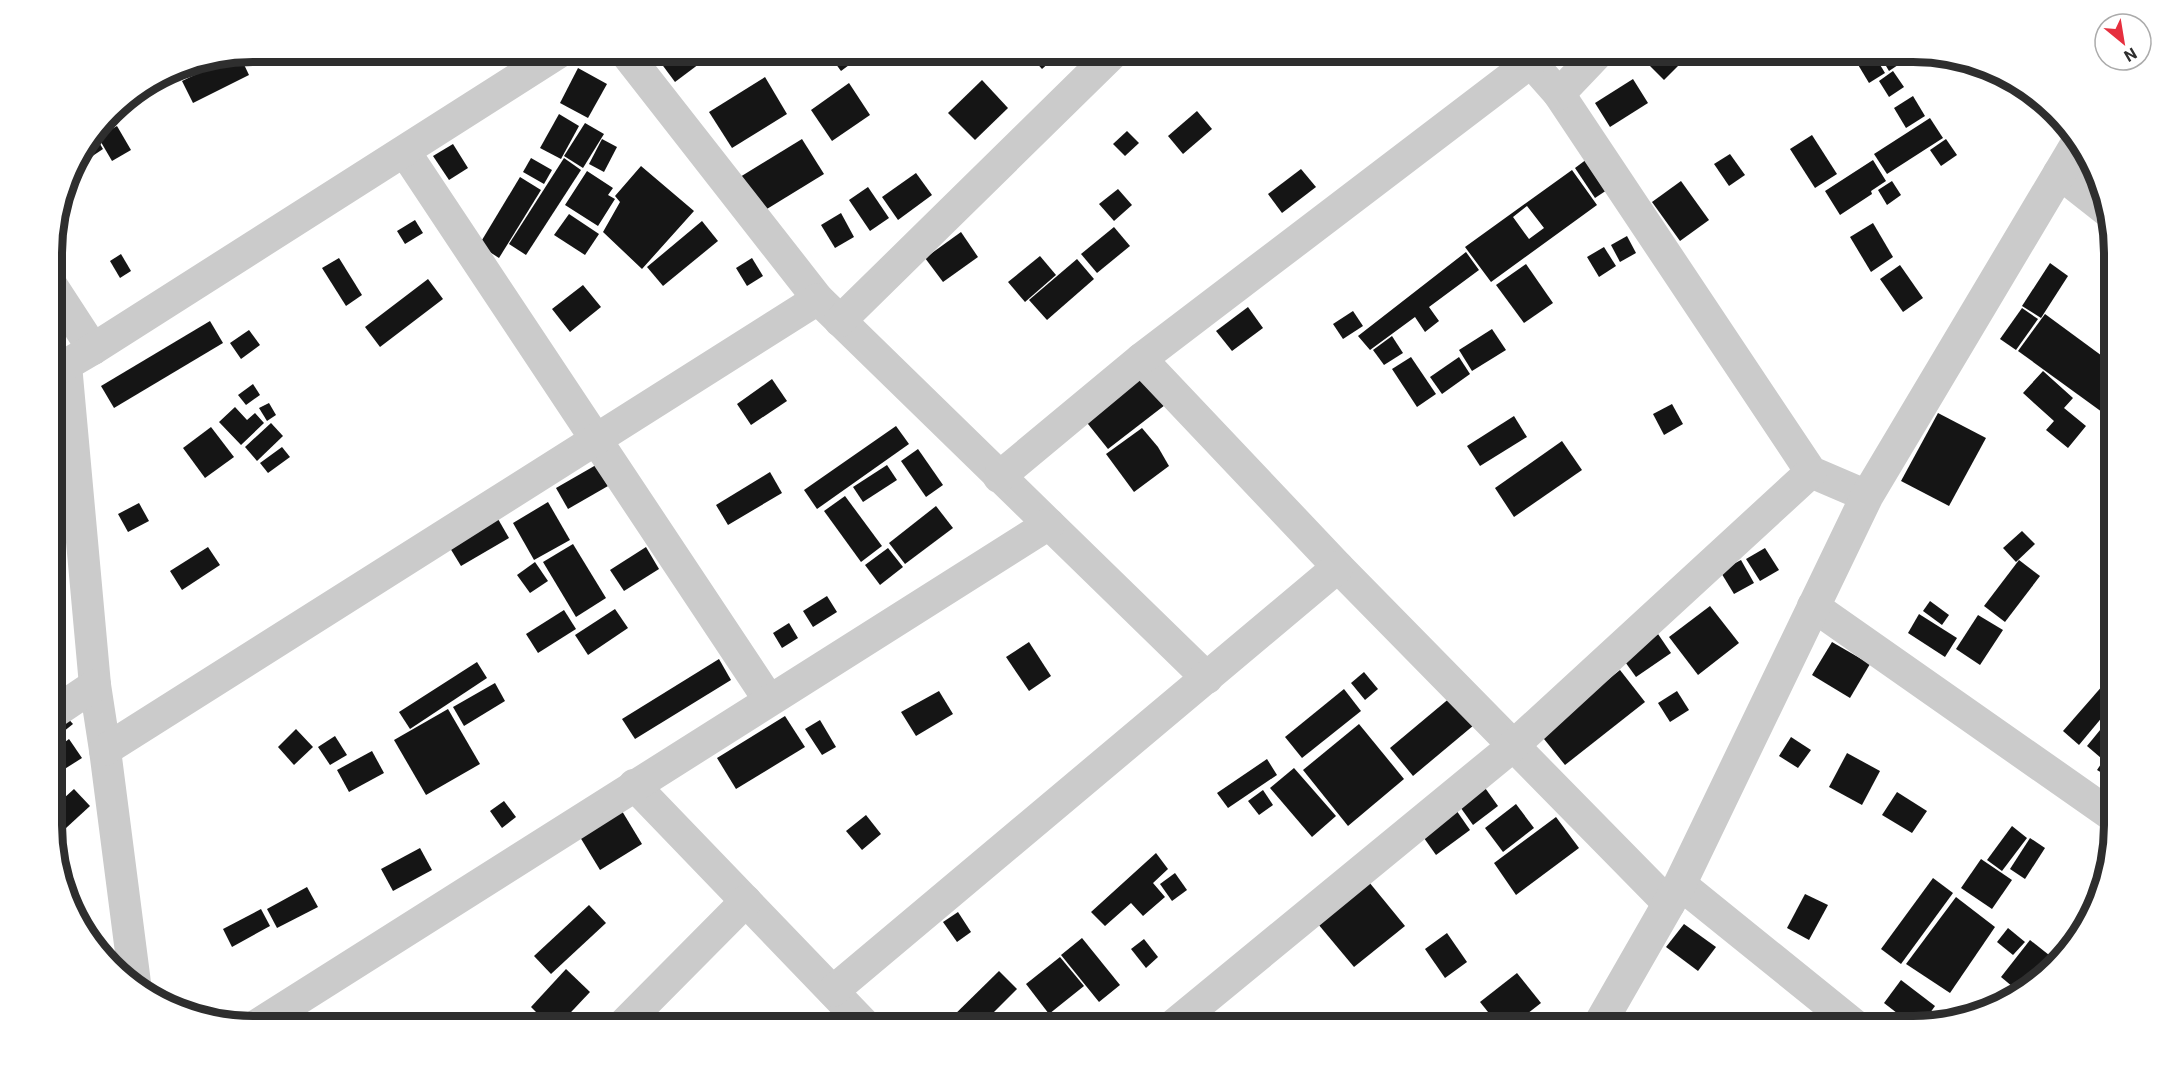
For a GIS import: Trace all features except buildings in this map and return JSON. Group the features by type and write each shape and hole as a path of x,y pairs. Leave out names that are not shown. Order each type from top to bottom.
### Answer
{"street":[{"path":"62,367 93,350 405,152 535,61"},
{"path":"632,61 818,299 1207,678"},
{"path":"840,321 1105,61"},
{"path":"999,477 1141,359 1520,61"},
{"path":"1530,61 1559,94 1811,472 1867,496"},
{"path":"1559,94 1590,61"},
{"path":"1604,1016 1675,894 1867,496 2073,150"},
{"path":"405,152 769,700"},
{"path":"2060,173 2097,203"},
{"path":"105,750 818,299"},
{"path":"62,302 93,350"},
{"path":"1141,359 1338,567 1513,746 1675,894 1842,1016"},
{"path":"62,395 95,685 134,975"},
{"path":"1185,1016 1513,746 1811,472"},
{"path":"271,1016 1049,524"},
{"path":"833,992 1338,567"},
{"path":"1814,606 2104,810"},
{"path":"62,707 95,685"},
{"path":"634,785 856,1016"},
{"path":"632,1016 746,902"}]}
